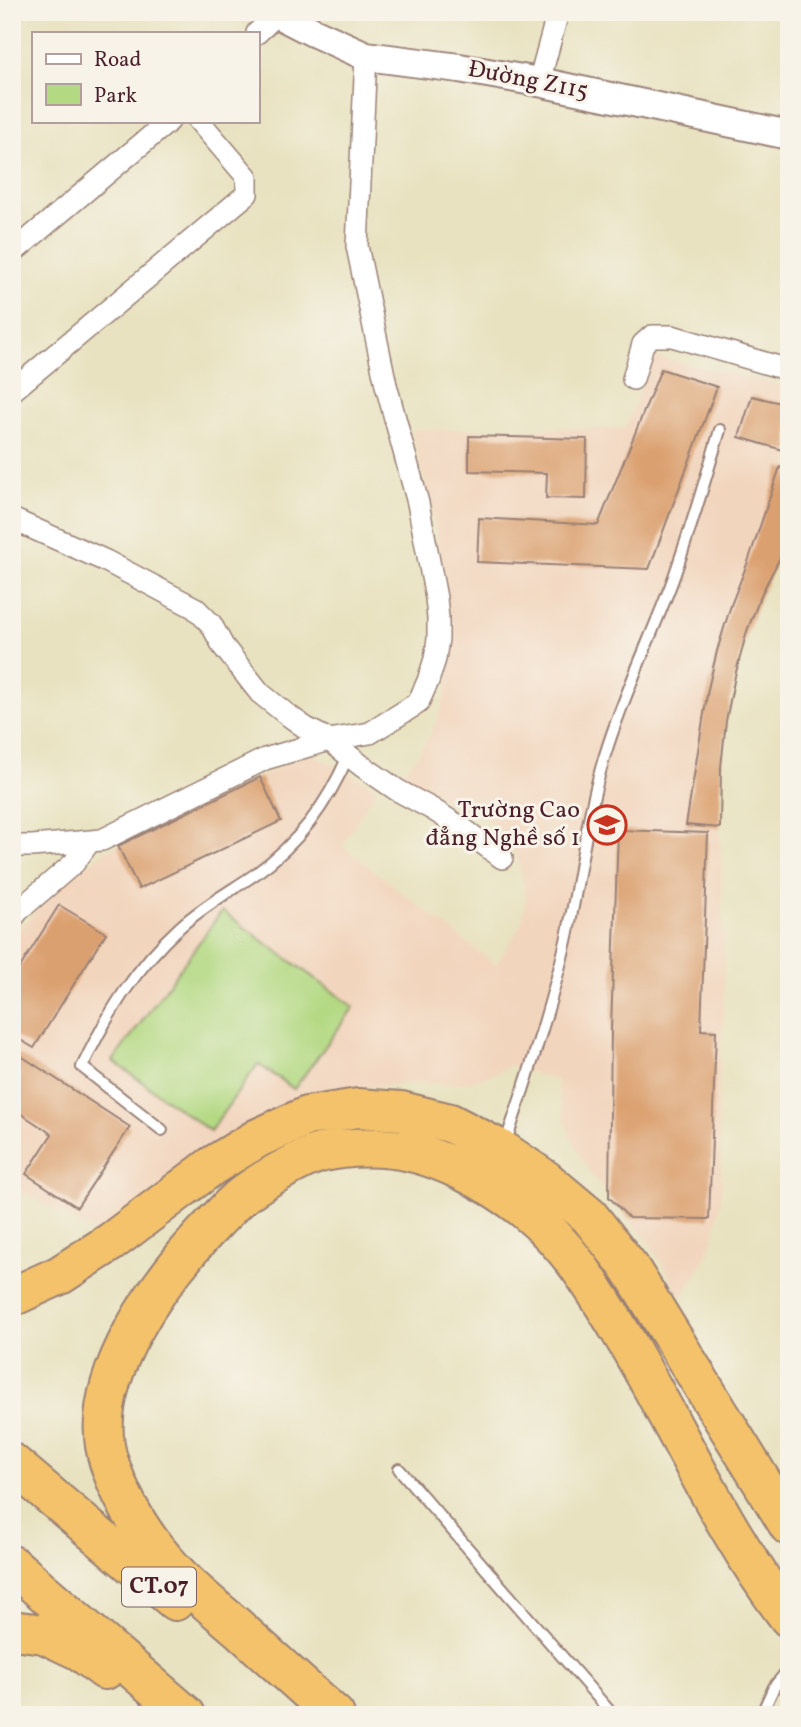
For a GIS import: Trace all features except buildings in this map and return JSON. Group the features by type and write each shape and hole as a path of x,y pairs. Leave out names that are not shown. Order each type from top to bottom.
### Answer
{"highway":[{"path":"12,1297 60,1275 111,1242 212,1166 258,1139 307,1116 358,1108 401,1111 450,1123 502,1150 546,1180 589,1216 630,1268 789,1526"},
{"path":"335,1715 172,1569 143,1532 123,1497 107,1458 103,1425 109,1386 123,1350 152,1299 193,1245 239,1198 275,1173 316,1154 358,1147 384,1148 438,1160 479,1179 523,1208 558,1239 593,1285 646,1376 708,1492 764,1586 789,1618"},
{"name":"CT.07","path":"12,1462 141,1571 302,1715"},
{"path":"12,1565 186,1715"},
{"path":"12,1630 44,1634 80,1651 159,1715"}],"street":[{"path":"540,82 558,12"},
{"path":"258,32 275,13"},
{"name":"Đường Z115","path":"275,13 366,56 540,82 789,135"},
{"path":"12,846 102,840 265,760 329,740 370,733 418,703 428,681 438,639 436,598 418,503 386,385 357,246 366,56"},
{"path":"12,253 168,122"},
{"path":"12,391 247,194 247,177 200,122"},
{"path":"633,379 643,344 652,336 672,336 789,370"},
{"path":"12,519 106,561 195,608 211,624 223,646 260,693 306,728 329,740 397,790 465,831 502,858"},
{"path":"12,919 74,863 90,841"}],"lane":[{"path":"502,1150 548,1013 580,875 591,807 605,755 622,704 672,581 720,430"},
{"path":"162,1130 82,1067 96,1037 133,978 156,950 210,903 274,860 309,825 325,803 349,754"},
{"path":"399,1469 613,1715"},
{"path":"761,1715 774,1686 789,1669"}],"shaded area":[{"name":"Trường Cao đẳng Nghề số 1","path":"653,357 789,387 789,540 762,593 741,653 726,721 721,767 724,1009 718,1119 721,1201 709,1250 681,1298 649,1243 609,1197 579,1154 562,1109 557,1081 511,1065 493,1074 454,1084 391,1085 330,1094 97,1234 12,1185 12,1152 19,1144 12,1139 12,938 63,883 104,852 310,753 377,788 342,846 496,965 522,923 525,903 524,883 512,849 492,823 401,775 417,756 440,713 447,689 451,630 445,577 432,510 412,430 625,428"}],"green space":[{"path":"222,911 354,1007 294,1089 258,1064 210,1131 113,1061"}],"place":[{"name":"Trường Cao đẳng Nghề số 1","path":"607,825"}]}
